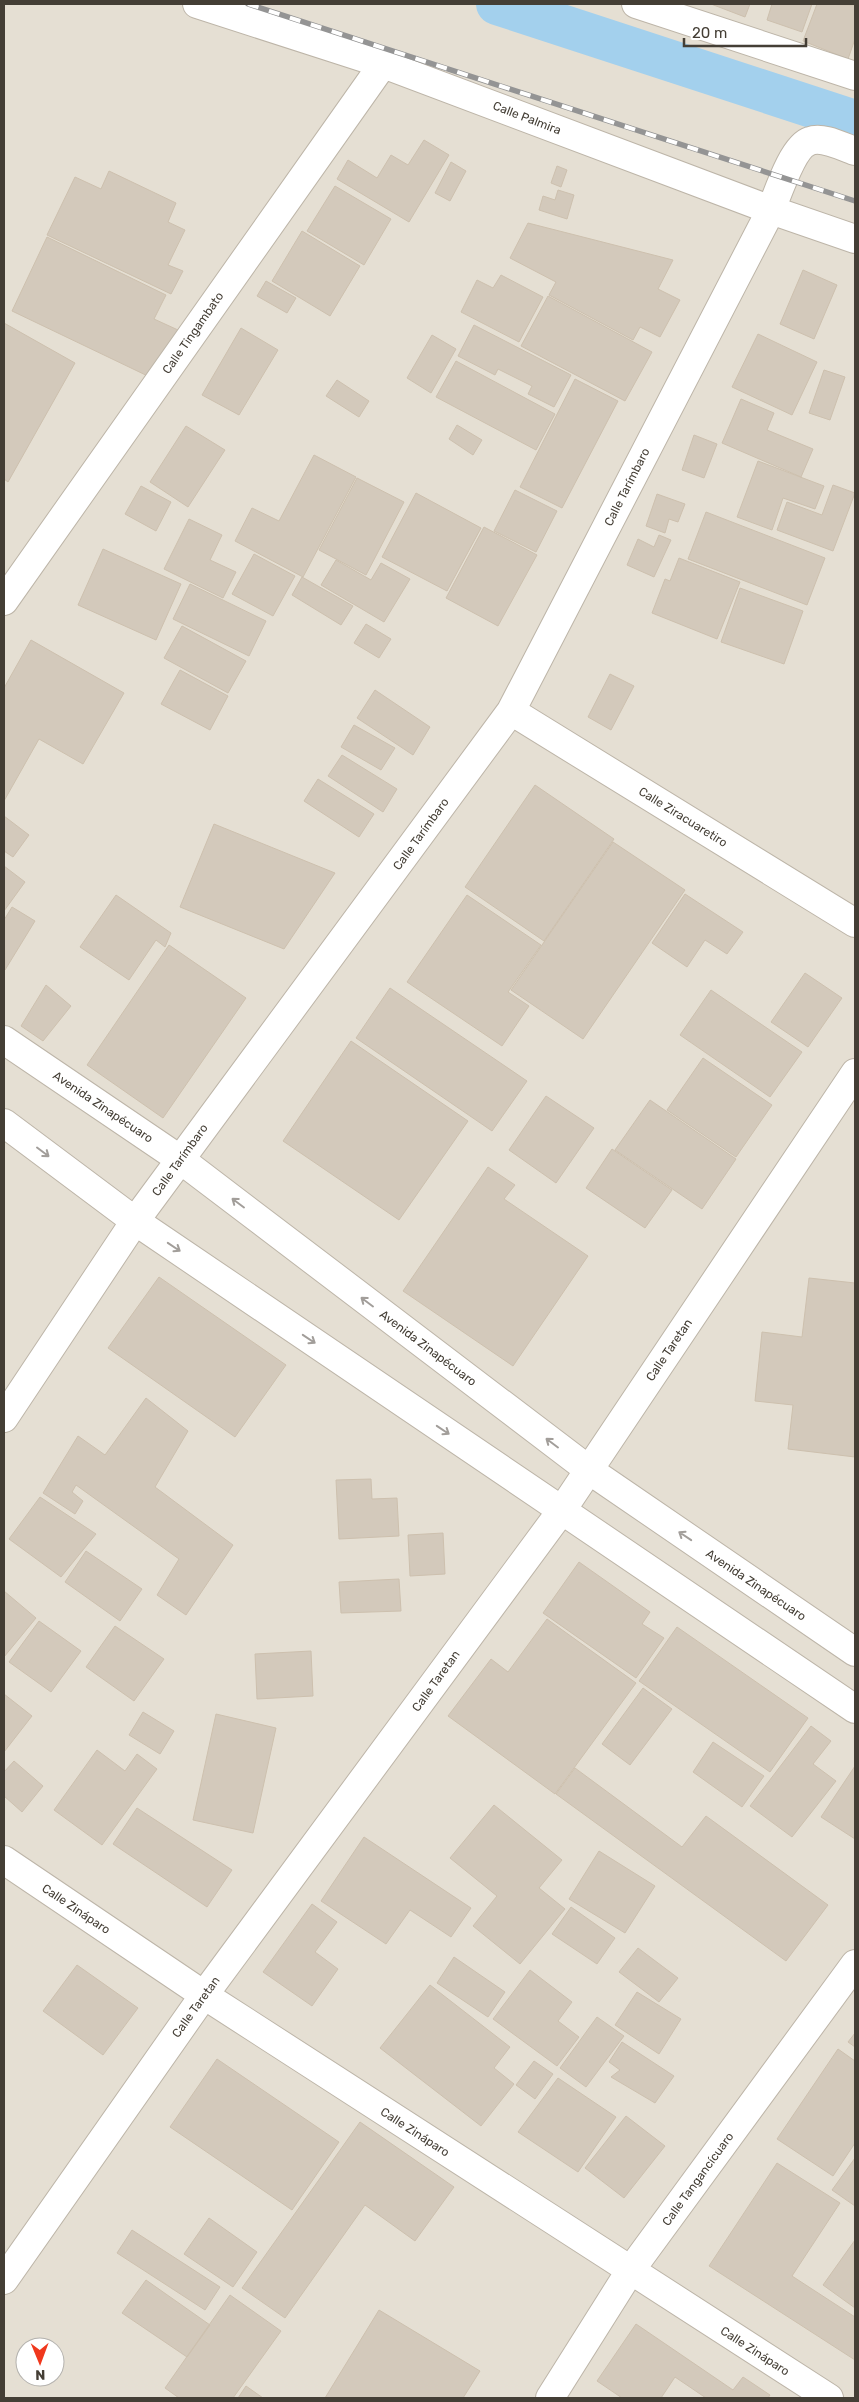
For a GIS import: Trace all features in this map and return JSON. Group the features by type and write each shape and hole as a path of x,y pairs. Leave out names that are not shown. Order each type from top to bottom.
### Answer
{"street":[{"name":"Calle Palmira","path":"197,4 383,64 771,210 855,239"},
{"path":"636,4 855,76"},
{"name":"Calle Tingambato","path":"4,601 383,64"},
{"name":"Calle Tarímbaro","path":"4,1418 135,1221 511,711 771,210 797,150 811,140 828,141 855,151"},
{"name":"Calle Ziracuaretiro","path":"511,711 855,922"},
{"name":"Avenida Zinapécuaro","path":"4,1040 181,1160 589,1470 855,1652"},
{"name":"Calle Taretan","path":"4,2280 204,1995 562,1510 855,1073"},
{"path":"4,1123 135,1221 855,1709"},
{"name":"Calle Zináparo","path":"4,1860 204,1995 630,2272 829,2398"},
{"name":"Calle Tangancícuaro","path":"550,2398 630,2272 855,1964"}],"shaded area":[{"path":"4,4 855,4 855,2398 4,2398"}],"building":[{"path":"711,4 750,4 745,17"},
{"path":"772,4 812,4 802,32 767,20"},
{"path":"817,4 855,5 855,39 848,59 803,41"},
{"path":"424,140 449,155 409,222 337,179 348,160 377,178 391,155 408,165"},
{"path":"451,162 466,171 450,201 435,193"},
{"path":"557,166 567,170 561,187 551,183"},
{"path":"109,171 176,203 168,222 185,230 168,265 183,271 171,294 47,235 75,177 101,189"},
{"path":"335,186 391,219 364,265 307,231"},
{"path":"558,190 574,195 567,219 539,210 543,196 555,200"},
{"path":"528,223 673,260 658,289 680,300 660,337 640,327 633,340 549,295 556,282 510,258"},
{"path":"302,231 360,266 330,316 272,281"},
{"path":"47,237 166,295 154,319 178,330 154,379 12,311"},
{"path":"803,270 837,285 814,339 780,324"},
{"path":"501,275 543,297 519,342 461,312 477,280 493,288"},
{"path":"266,281 296,298 287,313 257,296"},
{"path":"548,296 652,352 625,401 521,346"},
{"path":"4,323 75,363 8,482 4,479"},
{"path":"474,325 571,375 554,407 528,394 532,386 498,369 495,375 458,356"},
{"path":"241,328 278,350 239,415 202,395"},
{"path":"758,334 817,362 792,415 732,387"},
{"path":"432,335 456,349 431,393 407,378"},
{"path":"456,361 555,414 536,450 436,397"},
{"path":"824,370 845,377 830,420 809,413"},
{"path":"575,379 618,401 562,508 520,487"},
{"path":"337,380 369,401 359,417 326,396"},
{"path":"741,399 774,413 767,430 813,449 801,477 722,443"},
{"path":"457,425 482,440 473,455 449,439"},
{"path":"186,426 225,450 188,507 150,482"},
{"path":"694,435 717,444 704,478 682,470"},
{"path":"314,455 356,477 303,577 235,541 252,508 279,521"},
{"path":"758,461 824,486 815,509 783,498 772,530 737,517"},
{"path":"357,478 404,502 366,575 319,550"},
{"path":"833,485 855,493 833,551 777,530 787,502 822,515"},
{"path":"141,486 171,502 156,531 125,514"},
{"path":"515,490 557,511 536,552 494,531"},
{"path":"416,493 481,528 447,591 382,557"},
{"path":"657,494 685,504 678,522 669,519 665,533 646,526"},
{"path":"706,512 825,558 807,605 688,559"},
{"path":"189,519 222,535 210,560 236,572 223,598 164,569"},
{"path":"484,527 537,555 498,626 446,598"},
{"path":"659,535 671,540 654,577 627,565 638,539 654,547"},
{"path":"103,549 181,584 156,640 78,605"},
{"path":"254,554 295,576 273,616 232,594"},
{"path":"679,558 740,582 717,639 652,613 665,579 670,581"},
{"path":"336,560 371,580 381,563 410,579 384,622 321,585"},
{"path":"302,577 353,606 341,625 292,595"},
{"path":"190,584 266,621 249,656 173,619"},
{"path":"740,588 803,611 784,664 721,642"},
{"path":"366,624 391,639 379,658 354,643"},
{"path":"182,626 246,661 228,693 164,658"},
{"path":"31,640 124,693 83,764 39,739 4,801 4,688"},
{"path":"180,670 228,696 210,730 161,704"},
{"path":"610,674 634,686 611,730 588,717"},
{"path":"375,690 430,727 413,755 357,718"},
{"path":"354,725 395,748 381,770 341,747"},
{"path":"342,755 397,789 383,812 328,776"},
{"path":"318,779 374,814 359,837 304,801"},
{"path":"535,785 614,839 544,941 465,887"},
{"path":"4,816 29,835 13,857 4,851"},
{"path":"214,824 335,873 284,949 180,907"},
{"path":"613,842 685,890 583,1039 511,990"},
{"path":"4,866 25,882 4,911"},
{"path":"685,894 743,932 727,954 705,940 687,967 652,943"},
{"path":"116,895 171,933 165,947 156,940 129,980 80,947"},
{"path":"467,895 541,945 508,992 529,1006 502,1046 407,982"},
{"path":"12,907 35,921 5,970 4,920"},
{"path":"169,945 246,998 163,1118 87,1065"},
{"path":"805,973 842,998 808,1047 771,1022"},
{"path":"46,985 71,1006 43,1041 21,1026"},
{"path":"390,988 527,1081 492,1131 356,1038"},
{"path":"711,990 802,1052 770,1097 680,1035"},
{"path":"351,1041 468,1121 399,1220 283,1141"},
{"path":"703,1058 772,1105 736,1157 667,1110"},
{"path":"546,1096 594,1128 556,1183 509,1150"},
{"path":"650,1100 736,1159 702,1209 615,1150"},
{"path":"612,1149 672,1190 645,1228 586,1188"},
{"path":"488,1167 515,1185 504,1199 588,1256 513,1366 403,1291"},
{"path":"159,1277 286,1365 235,1437 108,1348"},
{"path":"809,1278 855,1283 855,1457 788,1449 793,1405 755,1401 762,1332 802,1337"},
{"path":"146,1398 188,1431 155,1487 233,1545 186,1615 157,1595 179,1559 76,1485 72,1492 83,1501 75,1514 43,1493 78,1436 105,1455"},
{"path":"371,1479 372,1499 397,1498 399,1536 339,1539 336,1480"},
{"path":"40,1497 96,1534 61,1577 9,1539"},
{"path":"443,1533 445,1574 410,1576 408,1535"},
{"path":"86,1551 142,1589 120,1621 65,1582"},
{"path":"579,1562 650,1612 642,1624 664,1638 636,1678 543,1613"},
{"path":"399,1579 401,1611 341,1613 339,1582"},
{"path":"4,1591 36,1618 4,1657"},
{"path":"547,1619 636,1683 555,1794 448,1716 491,1659 508,1672"},
{"path":"39,1621 81,1651 51,1692 9,1662"},
{"path":"115,1626 164,1659 134,1701 86,1667"},
{"path":"677,1627 808,1718 770,1772 639,1681"},
{"path":"311,1651 313,1696 257,1699 255,1654"},
{"path":"643,1688 672,1709 630,1765 602,1744"},
{"path":"4,1694 32,1716 4,1752"},
{"path":"143,1712 174,1731 160,1754 129,1735"},
{"path":"216,1714 276,1728 253,1833 193,1820"},
{"path":"811,1726 831,1741 813,1764 836,1781 792,1837 750,1806"},
{"path":"713,1742 764,1776 742,1807 693,1772"},
{"path":"97,1750 125,1771 137,1754 157,1769 102,1845 54,1810"},
{"path":"14,1761 43,1786 22,1812 4,1796 4,1772"},
{"path":"855,1766 855,1839 821,1817"},
{"path":"575,1768 682,1847 706,1816 828,1905 786,1961 556,1794"},
{"path":"494,1805 562,1860 539,1888 565,1909 520,1964 473,1926 497,1896 450,1858"},
{"path":"137,1808 232,1870 207,1907 113,1844"},
{"path":"364,1837 471,1908 451,1937 410,1910 386,1944 321,1901"},
{"path":"599,1851 655,1886 625,1933 569,1899"},
{"path":"312,1904 337,1922 315,1952 338,1969 312,2006 263,1972"},
{"path":"571,1907 615,1938 597,1964 552,1934"},
{"path":"638,1948 678,1978 659,2002 619,1972"},
{"path":"454,1957 505,1992 488,2017 437,1983"},
{"path":"77,1965 138,2008 103,2055 43,2011"},
{"path":"530,1970 572,2002 558,2021 579,2037 557,2066 493,2019"},
{"path":"430,1985 510,2047 494,2068 514,2084 481,2126 380,2048"},
{"path":"637,1992 681,2019 659,2054 615,2025"},
{"path":"597,2017 624,2036 586,2087 560,2068"},
{"path":"855,2033 855,2047 848,2042"},
{"path":"622,2042 674,2076 655,2103 611,2077 620,2070 609,2062"},
{"path":"838,2049 855,2061 855,2143 833,2176 777,2139"},
{"path":"217,2059 339,2142 292,2210 170,2127"},
{"path":"534,2061 553,2074 535,2099 516,2085"},
{"path":"558,2078 616,2117 578,2172 518,2132"},
{"path":"626,2116 665,2146 624,2198 585,2168"},
{"path":"360,2122 454,2187 415,2241 365,2205 285,2318 242,2288"},
{"path":"855,2158 855,2206 832,2190"},
{"path":"777,2163 840,2203 792,2276 855,2317 855,2360 709,2266"},
{"path":"209,2218 257,2252 233,2287 184,2254"},
{"path":"132,2230 220,2287 205,2310 117,2253"},
{"path":"855,2240 855,2308 823,2285"},
{"path":"146,2280 210,2325 187,2357 122,2313"},
{"path":"230,2295 281,2331 233,2398 179,2398 165,2388"},
{"path":"379,2310 480,2371 463,2398 325,2398"},
{"path":"636,2324 733,2390 743,2377 770,2395 768,2398 706,2398 675,2377 661,2398 622,2398 597,2381"},
{"path":"246,2386 263,2398 238,2398"}],"waterway":[{"path":"497,4 855,121"}],"railway":[{"path":"248,4 855,201"}]}
